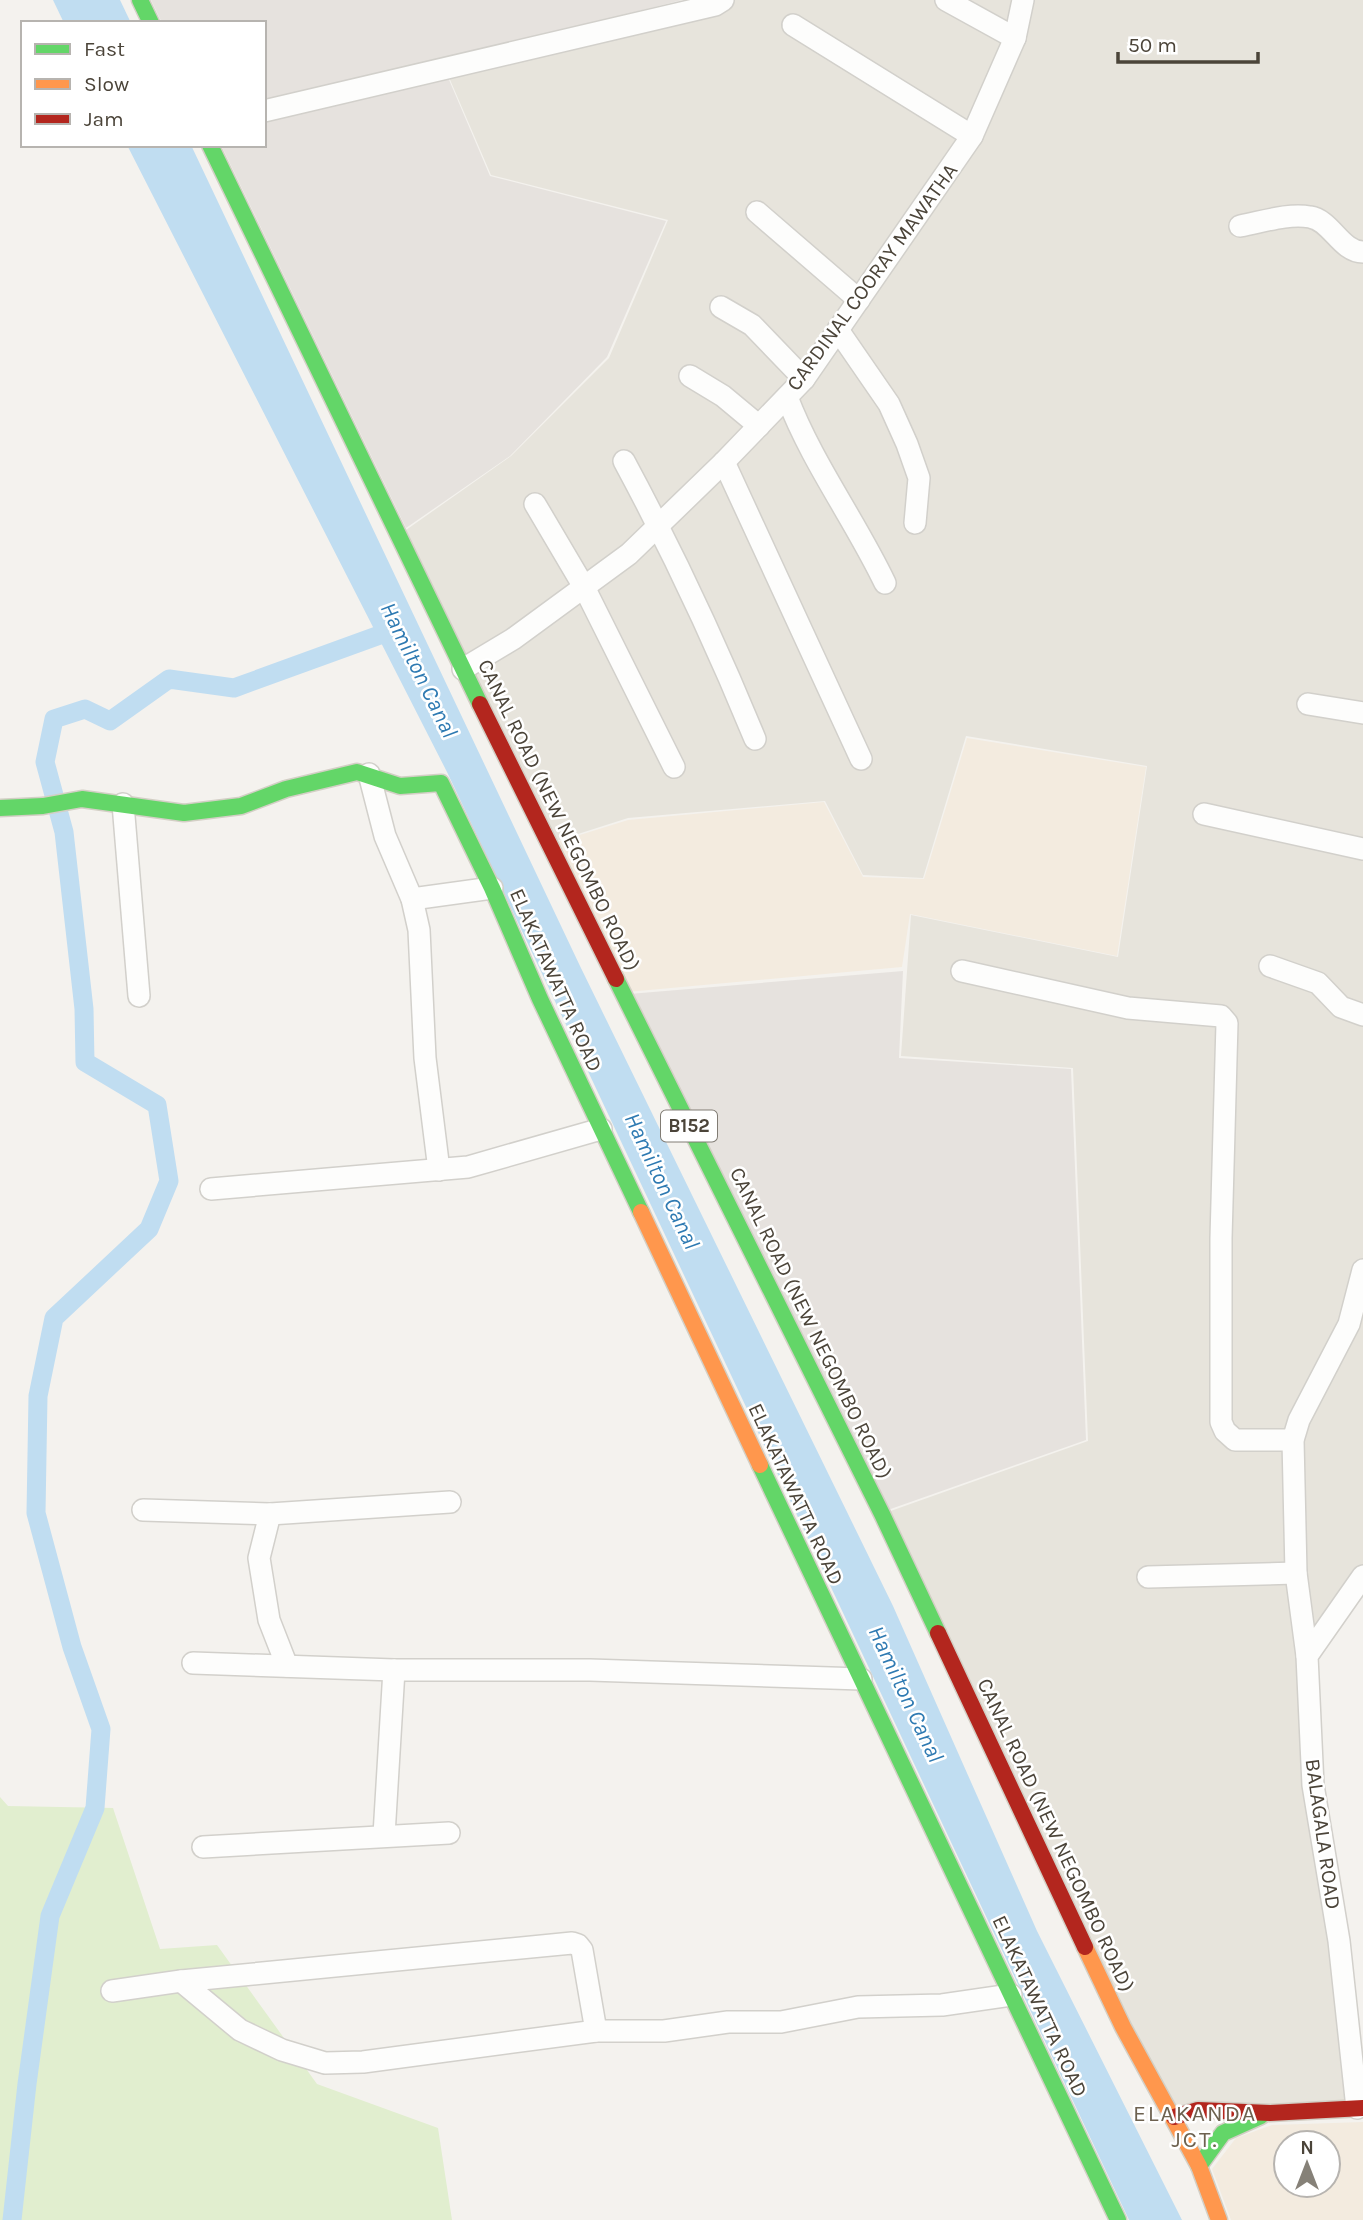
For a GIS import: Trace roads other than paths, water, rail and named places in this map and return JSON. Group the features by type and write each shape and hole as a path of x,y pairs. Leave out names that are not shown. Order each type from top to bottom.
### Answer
{"main road":[{"path":"140,0 150,21"},
{"name":"CANAL ROAD (NEW NEGOMBO ROAD)","path":"211,147 463,669 882,1514 1122,2027 1199,2166 1219,2220"},
{"path":"0,808 43,806 82,799 184,813 241,806 286,789 342,774 369,774"},
{"name":"ELAKATAWATTA ROAD","path":"369,774 397,786 416,787 441,783 492,888 601,1129 1118,2220"},
{"path":"1174,2117 1198,2110 1270,2113 1360,2108"},
{"path":"1199,2166 1223,2133 1248,2120 1270,2113"}],"street":[{"path":"266,111 715,5 723,0"},
{"path":"946,0 1015,38"},
{"name":"CARDINAL COORAY MAWATHA","path":"463,669 513,639 629,554 724,462 804,379 972,136 1015,38 1023,0"},
{"path":"793,25 972,136"},
{"path":"757,212 859,300"},
{"path":"1240,226 1288,217 1312,217 1334,232 1343,242 1358,252 1363,252"},
{"path":"721,307 752,325 804,379"},
{"path":"838,330 889,404 907,444 919,478 915,523"},
{"path":"690,376 723,396 759,426"},
{"path":"787,397 797,424 833,491 866,542 885,583"},
{"path":"624,461 716,643 755,739"},
{"path":"724,462 861,759"},
{"path":"535,504 584,587 674,766"},
{"path":"1308,704 1363,713"},
{"path":"369,774 385,836 412,899 419,930 425,1058 439,1170"},
{"path":"123,804 139,996"},
{"path":"1204,814 1363,849"},
{"path":"412,899 492,888"},
{"path":"1270,966 1318,983 1341,1007 1363,1016"},
{"path":"962,971 1128,1008 1221,1016 1227,1023 1221,1238 1221,1422 1225,1431 1235,1440 1293,1440 1299,1420 1349,1324 1363,1270"},
{"path":"211,1189 468,1167 601,1129"},
{"name":"BALAGALA ROAD","path":"1293,1440 1296,1573 1307,1656 1313,1786 1339,1941 1360,2108"},
{"path":"143,1510 270,1514 450,1502"},
{"path":"270,1514 259,1558 269,1620 287,1666"},
{"path":"1148,1577 1296,1573"},
{"path":"1307,1656 1363,1576"},
{"path":"193,1663 394,1670 590,1670 861,1679"},
{"path":"384,1835 394,1670"},
{"path":"203,1847 449,1833"},
{"path":"112,1991 181,1981 572,1943 582,1950 596,2031"},
{"path":"181,1981 240,2030 282,2050 325,2063 363,2062 596,2031 664,2031 728,2022 781,2022 858,2007 942,2005 1011,1995"}],"water":[{"path":"53,0 120,0 130,21 63,21"},
{"name":"Hamilton Canal","path":"128,147 192,147 580,966 893,1606 1037,1931 1182,2220 1129,2220 447,772"}],"waterway":[{"name":"Hamilton Canal","path":"12,2220 50,1916 95,1808 101,1729 72,1647 36,1513 38,1396 54,1318 149,1229 169,1181 157,1105 85,1062 84,1009 64,832 45,762 54,719 85,709 110,721 169,679 234,688 399,628"}],"district":[{"name":"ELAKANDA JCT.","path":"1195,2126"}]}
